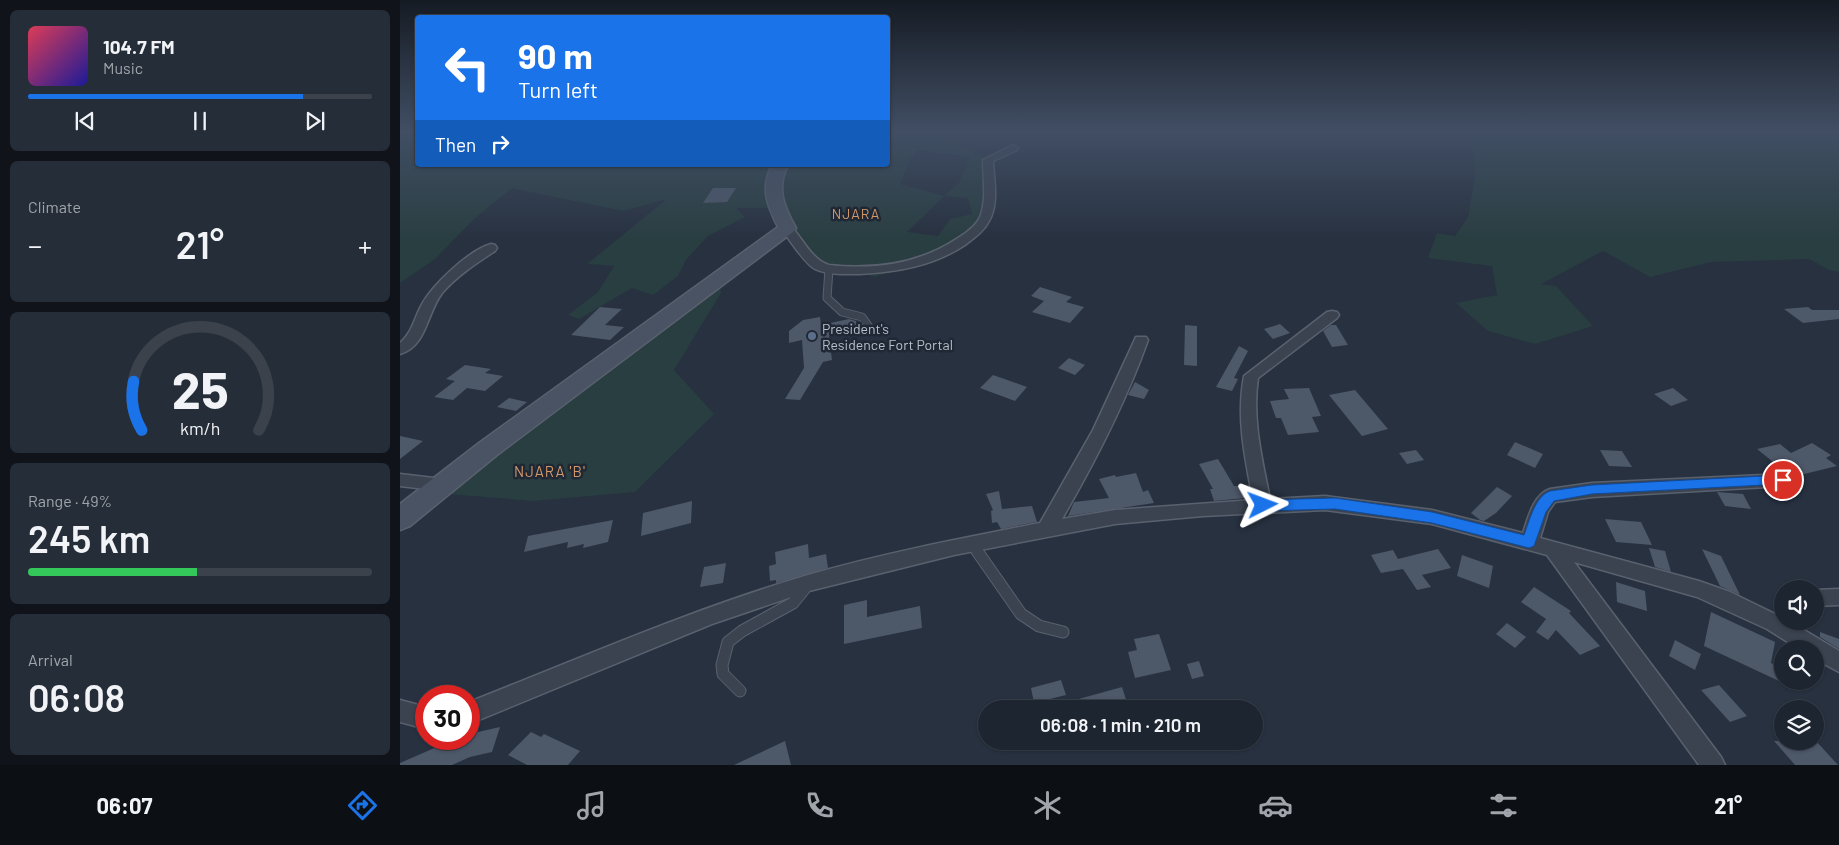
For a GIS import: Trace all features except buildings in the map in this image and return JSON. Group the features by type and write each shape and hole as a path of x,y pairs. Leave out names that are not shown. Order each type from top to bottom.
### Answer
{"main road":[{"path":"400,519 442,485 787,228 772,192 778,168"}],"street":[{"path":"787,228 818,265 829,269 856,271 923,262 966,239 984,220 990,194 988,168"},
{"path":"400,350 416,337 431,300 439,289 460,268 491,248"},
{"path":"1263,505 1248,411 1248,390 1251,376 1332,315"},
{"path":"1046,530 1058,512 1105,423 1121,391 1141,340"},
{"path":"400,480 442,485"},
{"path":"1529,542 1540,510 1550,496 1592,490 1783,480"},
{"path":"480,709 707,617 809,583 972,544 1115,517 1263,505 1325,503 1432,518 1529,542 1698,589 1774,617"},
{"path":"1552,549 1713,765"},
{"path":"1824,598 1839,597"},
{"path":"1794,630 1839,662"},
{"path":"400,711 415,715"}],"lane":[{"path":"829,269 827,298 842,312 862,317 869,326"},
{"path":"972,544 1013,604 1028,620 1039,626 1063,632"},
{"path":"740,691 724,674 722,665 728,642 742,631 793,603 809,583"}],"green space":[{"path":"400,168 772,168 767,193 770,208 736,208 745,217 708,236 686,260 678,276 653,295 632,288 579,319 568,315 598,292 614,266 587,264 667,199 623,211 512,188 475,218 435,259 400,283"},
{"path":"779,168 907,168 900,184 944,196 959,183 966,168 987,168 984,220 923,262 875,277 856,271 823,267 787,228 774,180","holes":["944,196 968,198 972,214 950,219 938,236 907,232"]},
{"path":"1475,168 1839,168 1839,272 1829,270 1809,259 1711,262 1650,277 1603,251 1541,284 1556,286 1593,326 1535,344 1488,331 1456,303 1497,295 1492,266 1428,258 1437,233 1455,236 1468,217 1475,178"},
{"path":"720,286 721,293 674,370 714,414 635,492 533,501 448,494"}],"place":[{"name":"President's Residence Fort Portal","path":"812,336"}],"district":[{"name":"NJARA","path":"856,213"},
{"name":"NJARA 'B'","path":"550,471"}],"route":[{"path":"1263,505 1335,504 1432,518 1529,542 1540,510 1550,496 1592,490 1783,480"}]}
